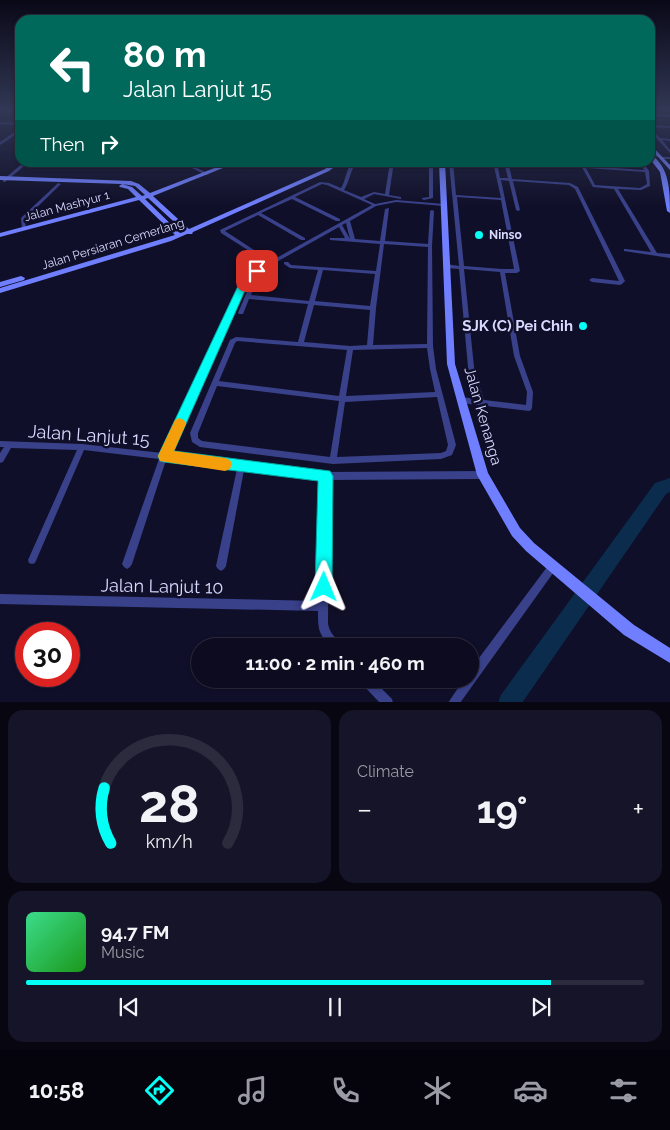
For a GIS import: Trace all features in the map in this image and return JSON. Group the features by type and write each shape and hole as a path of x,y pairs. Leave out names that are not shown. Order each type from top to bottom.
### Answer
{"street":[{"path":"661,142 670,152"},
{"path":"655,151 670,168"},
{"path":"655,156 670,158"},
{"path":"655,162 663,172 670,211"},
{"path":"3,180 20,167"},
{"path":"193,167 207,174"},
{"name":"Jalan Mashyur 1","path":"0,235 148,196 224,167"},
{"name":"Jalan Persiaran Cemerlang","path":"187,231 320,167"},
{"name":"Jalan Persiaran Cemerlang","path":"0,291 187,231 332,167"},
{"path":"341,190 344,187 350,167"},
{"path":"387,195 391,167"},
{"path":"360,199 370,194 387,195 394,198 430,199 431,167"},
{"name":"Jalan Kenanga","path":"442,167 450,357 483,475 522,540 629,630 670,656"},
{"path":"452,167 471,367 482,402"},
{"path":"446,266 502,272 515,272 518,269 496,167"},
{"path":"507,167 518,210"},
{"path":"584,167 594,186 641,190 648,188 649,185 647,171 644,167"},
{"path":"604,167 647,171"},
{"path":"499,179 570,184 577,188 622,281 620,283 592,280"},
{"path":"3,180 125,186 130,188 178,234"},
{"path":"3,180 131,183 137,185 187,231"},
{"path":"271,262 222,232 224,228 323,183 375,206"},
{"path":"24,229 23,219 59,184"},
{"path":"615,187 655,254"},
{"path":"444,194 504,199"},
{"path":"292,197 339,222 350,240"},
{"path":"127,564 164,456 242,286 251,275 339,222 375,206 396,201 444,204"},
{"path":"370,347 377,273 387,209"},
{"path":"430,346 350,348 301,342 242,338 233,340 194,432 195,440 198,443 333,460 441,456 449,453 452,445 439,394 430,346 432,211"},
{"path":"258,213 303,239"},
{"path":"347,220 350,240"},
{"name":"Jalan Persiaran Cemerlang","path":"0,285 178,234"},
{"path":"332,239 430,246"},
{"path":"626,250 670,256"},
{"path":"286,264 290,266 377,273"},
{"path":"301,342 321,268"},
{"path":"461,400 529,408 530,392 516,356 502,272"},
{"path":"241,313 253,283"},
{"path":"248,297 373,308"},
{"path":"333,460 350,348"},
{"path":"215,383 342,398 439,394"},
{"name":"Jalan Lanjut 15","path":"0,444 82,447 325,476 483,475"},
{"path":"0,460 9,445"},
{"path":"32,560 82,447"},
{"path":"221,566 242,467"},
{"path":"325,476 324,606 325,633 328,638"},
{"path":"479,667 553,566"},
{"name":"Jalan Lanjut 10","path":"0,599 324,606"},
{"path":"374,688 388,702"},
{"path":"453,702 463,688"}],"waterway":[{"path":"510,702 661,488 670,485"}],"slow traffic":[{"path":"179,424 164,456 225,464"}],"place":[{"name":"Ninso","path":"479,235"},
{"name":"SJK (C) Pei Chih","path":"583,326"}],"route":[{"path":"257,271 242,286 164,456 325,476 324,587"}]}
